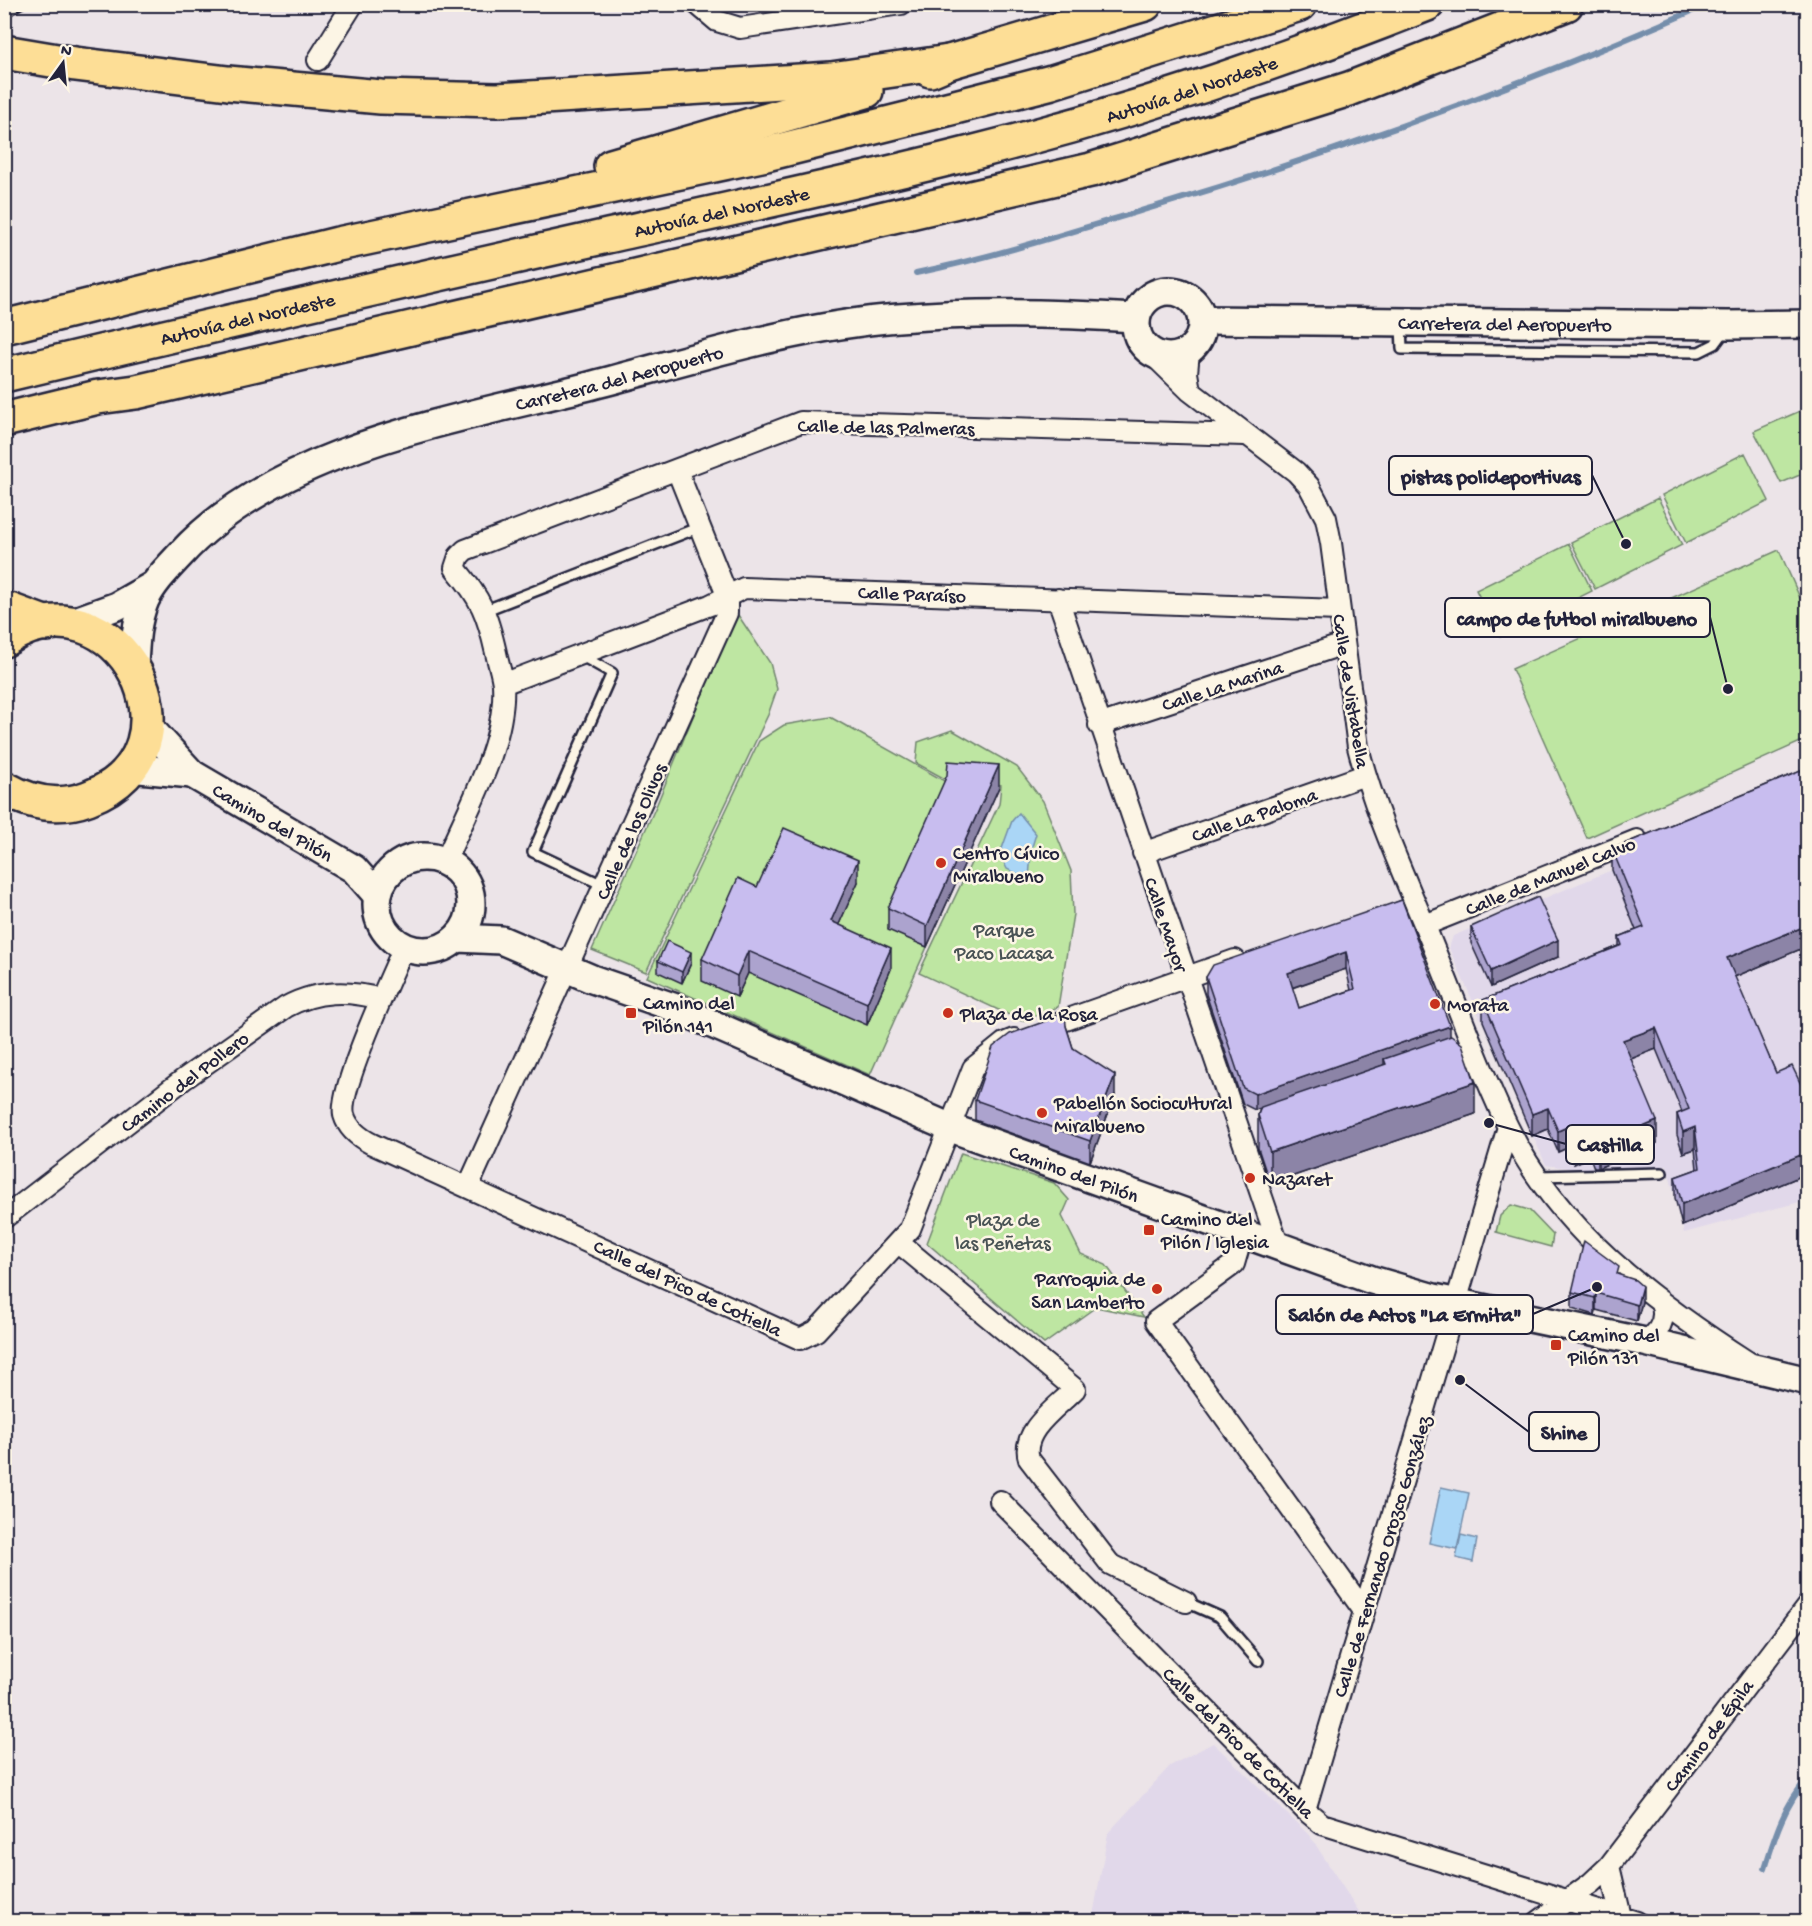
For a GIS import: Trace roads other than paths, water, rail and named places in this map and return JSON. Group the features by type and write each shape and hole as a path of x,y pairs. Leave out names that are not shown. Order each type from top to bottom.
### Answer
{"highway":[{"path":"338,244 360,226 621,164 913,77 949,62 1145,4"},
{"path":"4,327 338,244 766,154 944,110 1052,82 1300,4"},
{"name":"Autovía del Nordeste","path":"4,375 604,237 780,200 972,153 1068,127 1322,46 1428,4"},
{"path":"4,420 98,397 136,392 1090,170 1349,89 1566,4"},
{"path":"4,52 75,64 228,83 381,97 497,100 831,80 949,62"},
{"path":"4,445 36,428 136,392"},
{"path":"4,608 57,624 99,633 112,642 134,667 146,700 146,724 139,753 115,783 98,794 80,801 60,804 39,802 8,791"},
{"path":"4,640 30,627 57,624"}],"street":[{"path":"318,60 353,4"},
{"path":"697,4 717,21 740,28 901,4"},
{"path":"1189,351 1168,357 1150,352 1138,338 1136,318 1145,300 1167,290 1185,294 1192,299 1202,320 1200,337 1189,351 1187,373 1190,391"},
{"name":"Carretera del Aeropuerto","path":"57,624 117,606 153,586 213,524 278,480 338,454 443,423 723,351 855,323 898,318 1018,313 1136,318"},
{"name":"Carretera del Aeropuerto","path":"1202,320 1808,324"},
{"name":"Calle de Vistabella","path":"1150,352 1190,391 1244,435 1296,472 1317,498 1326,518 1329,535 1365,775 1413,900 1508,1127 1533,1170 1591,1242 1661,1303 1757,1368"},
{"name":"Calle de las Palmeras","path":"486,610 455,568 459,556 465,550 801,422 1244,435"},
{"path":"677,470 727,596"},
{"name":"Carretera del Aeropuerto","path":"134,667 139,619 153,586"},
{"name":"Calle Paraíso","path":"503,684 750,588 1339,610"},
{"name":"Calle de los Olivos","path":"468,1187 720,631 728,608 727,596"},
{"name":"Calle Mayor","path":"1058,598 1185,977 1247,1126 1279,1247"},
{"path":"445,862 485,770 498,729 503,684 486,610"},
{"name":"Calle La Marina","path":"1100,725 1344,644"},
{"name":"Camino del Pilón","path":"146,724 192,774 382,884"},
{"name":"Camino del Pilón","path":"129,768 192,774"},
{"name":"Calle La Paloma","path":"1143,853 1365,775"},
{"name":"Calle de Manuel Calvo","path":"1425,926 1654,832"},
{"path":"425,857 445,862 462,876 471,897 471,908 464,930 457,938 437,950 415,951 404,947 389,936 379,920 382,884 404,861 425,857"},
{"path":"1394,906 1413,900"},
{"name":"Camino del Pilón","path":"471,908 501,940"},
{"name":"Camino del Pilón","path":"457,938 501,940 568,969 673,1007 951,1128 1372,1280 1456,1302 1645,1342 1808,1381"},
{"path":"381,999 404,947"},
{"path":"1060,1022 1258,952"},
{"name":"Camino del Pollero","path":"4,1218 184,1079 286,1006 301,999 328,992 363,994 381,999"},
{"name":"Calle del Pico de Cotiella","path":"381,999 346,1086 344,1115 354,1131 362,1138 800,1339 816,1331 899,1244 910,1229 973,1068 1004,1043 1034,1032"},
{"path":"1452,1054 1474,1047"},
{"name":"Calle de Fernando Orozco González","path":"1305,1810 1508,1127"},
{"path":"1499,1162 1515,1160 1533,1170"},
{"path":"1243,1233 1234,1264 1156,1321 1364,1611"},
{"path":"899,1244 1075,1389 1029,1438 1027,1451 1029,1459 1110,1564 1186,1602"},
{"path":"1645,1342 1660,1327 1663,1316 1661,1303"},
{"name":"Calle del Pico de Cotiella","path":"1000,1501 1305,1810 1322,1824 1629,1919"},
{"name":"Camino de Épila","path":"1538,1922 1609,1866 1808,1605"},
{"path":"1609,1866 1629,1919"}],"lane":[{"path":"486,610 700,527"},
{"path":"580,655 612,673 533,852 605,886"},
{"path":"1533,1170 1662,1173"},
{"path":"1186,1602 1220,1617 1258,1660"}],"water":[{"path":"1019,813 1036,834 1031,850 1029,880 1007,869 1000,854 1012,821"},
{"path":"1441,1487 1469,1493 1457,1549 1429,1543"},
{"path":"1461,1535 1477,1539 1473,1562 1456,1558"}],"waterway":[{"path":"916,273 1037,242 1297,162 1504,88 1708,4"},
{"path":"1765,1868 1787,1809 1808,1778"}],"railway":[{"path":"4,16 25,4"}],"place":[{"name":"pistas polideportivas","path":"1626,544"},
{"name":"campo de futbol miralbueno","path":"1728,689"},
{"name":"Centro Cívico Miralbueno","path":"941,863"},
{"name":"Morata","path":"1435,1004"},
{"name":"Camino del Pilón 141","path":"631,1013"},
{"name":"Plaza de la Rosa","path":"948,1013"},
{"name":"Pabellón Sociocultural Miralbueno","path":"1042,1113"},
{"name":"Castilla","path":"1489,1123"},
{"name":"Nazaret","path":"1250,1178"},
{"name":"Camino del Pilón / Iglesia","path":"1149,1230"},
{"name":"Salón de Actos \"La Ermita\"","path":"1597,1287"},
{"name":"Parroquia de San Lamberto","path":"1157,1289"},
{"name":"Camino del Pilón 131","path":"1556,1345"},
{"name":"Shine","path":"1460,1380"}],"park label":[{"name":"Parque Paco Lacasa","path":"1004,940"},
{"name":"Plaza de las Peñetas","path":"1003,1230"}]}
